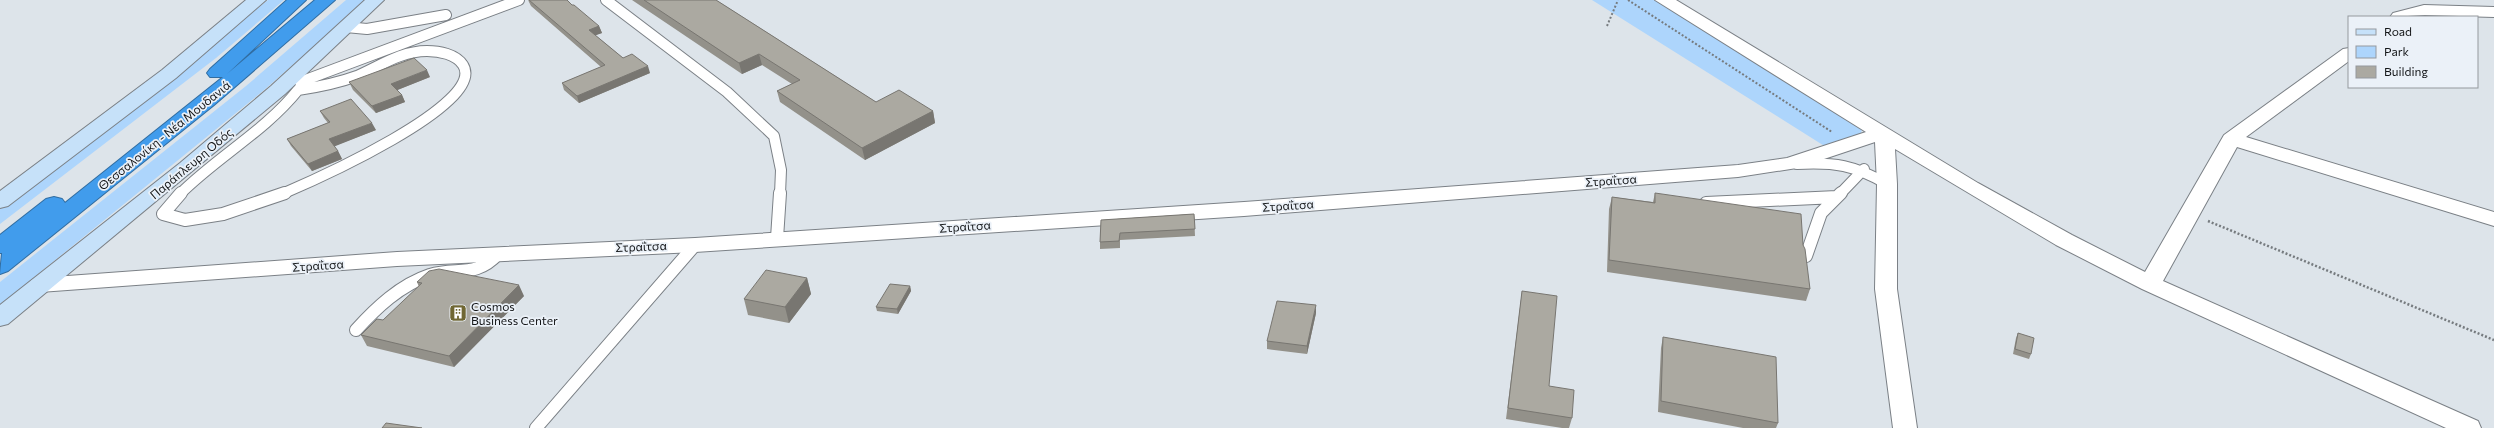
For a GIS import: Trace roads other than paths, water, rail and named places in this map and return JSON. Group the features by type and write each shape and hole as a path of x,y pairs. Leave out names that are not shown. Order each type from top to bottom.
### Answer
{"highway":[{"name":"Θεσσαλονίκη - Νέα Μουδανιά","path":"0,246 230,62 297,0"},
{"name":"Θεσσαλονίκη - Νέα Μουδανιά","path":"0,266 207,101 326,0"}],"street":[{"path":"0,201 169,74 257,0"},
{"name":"Παράπλευρη Οδός","path":"0,318 187,167 288,90 346,27 375,0"},
{"path":"1664,0 2064,240 2150,284 2469,428"},
{"path":"2408,0 2424,10"},
{"path":"2403,16 2424,10 2494,12"},
{"path":"2150,284 2231,139 2348,54"},
{"path":"1884,132 1887,184 1886,288 1905,428"},
{"name":"Στραΐτσα","path":"40,285 498,254 695,245 777,238 1244,209 1738,171 1790,164 1884,132"},
{"path":"2231,139 2282,153 2494,219"}],"lane":[{"path":"288,90 343,80 384,62 418,52 445,53 453,56 463,65 464,73 464,81 457,90 416,126 372,152 315,180 229,214 182,220 168,218 163,214 185,188 277,112 288,90 306,80 519,0"},
{"path":"606,0 727,92 774,136 780,170 777,238"},
{"path":"346,27 367,29 446,15"},
{"path":"288,90 306,80"},
{"path":"1790,164 1838,161 1864,169 1887,184"},
{"path":"1806,256 1821,213 1864,169"},
{"path":"1702,204 1837,197"},
{"path":"536,428 695,245"},
{"path":"356,330 376,308 416,282 432,275 473,271 490,265 498,254"}],"place":[{"name":"Cosmos Business Center","path":"458,313"}]}
